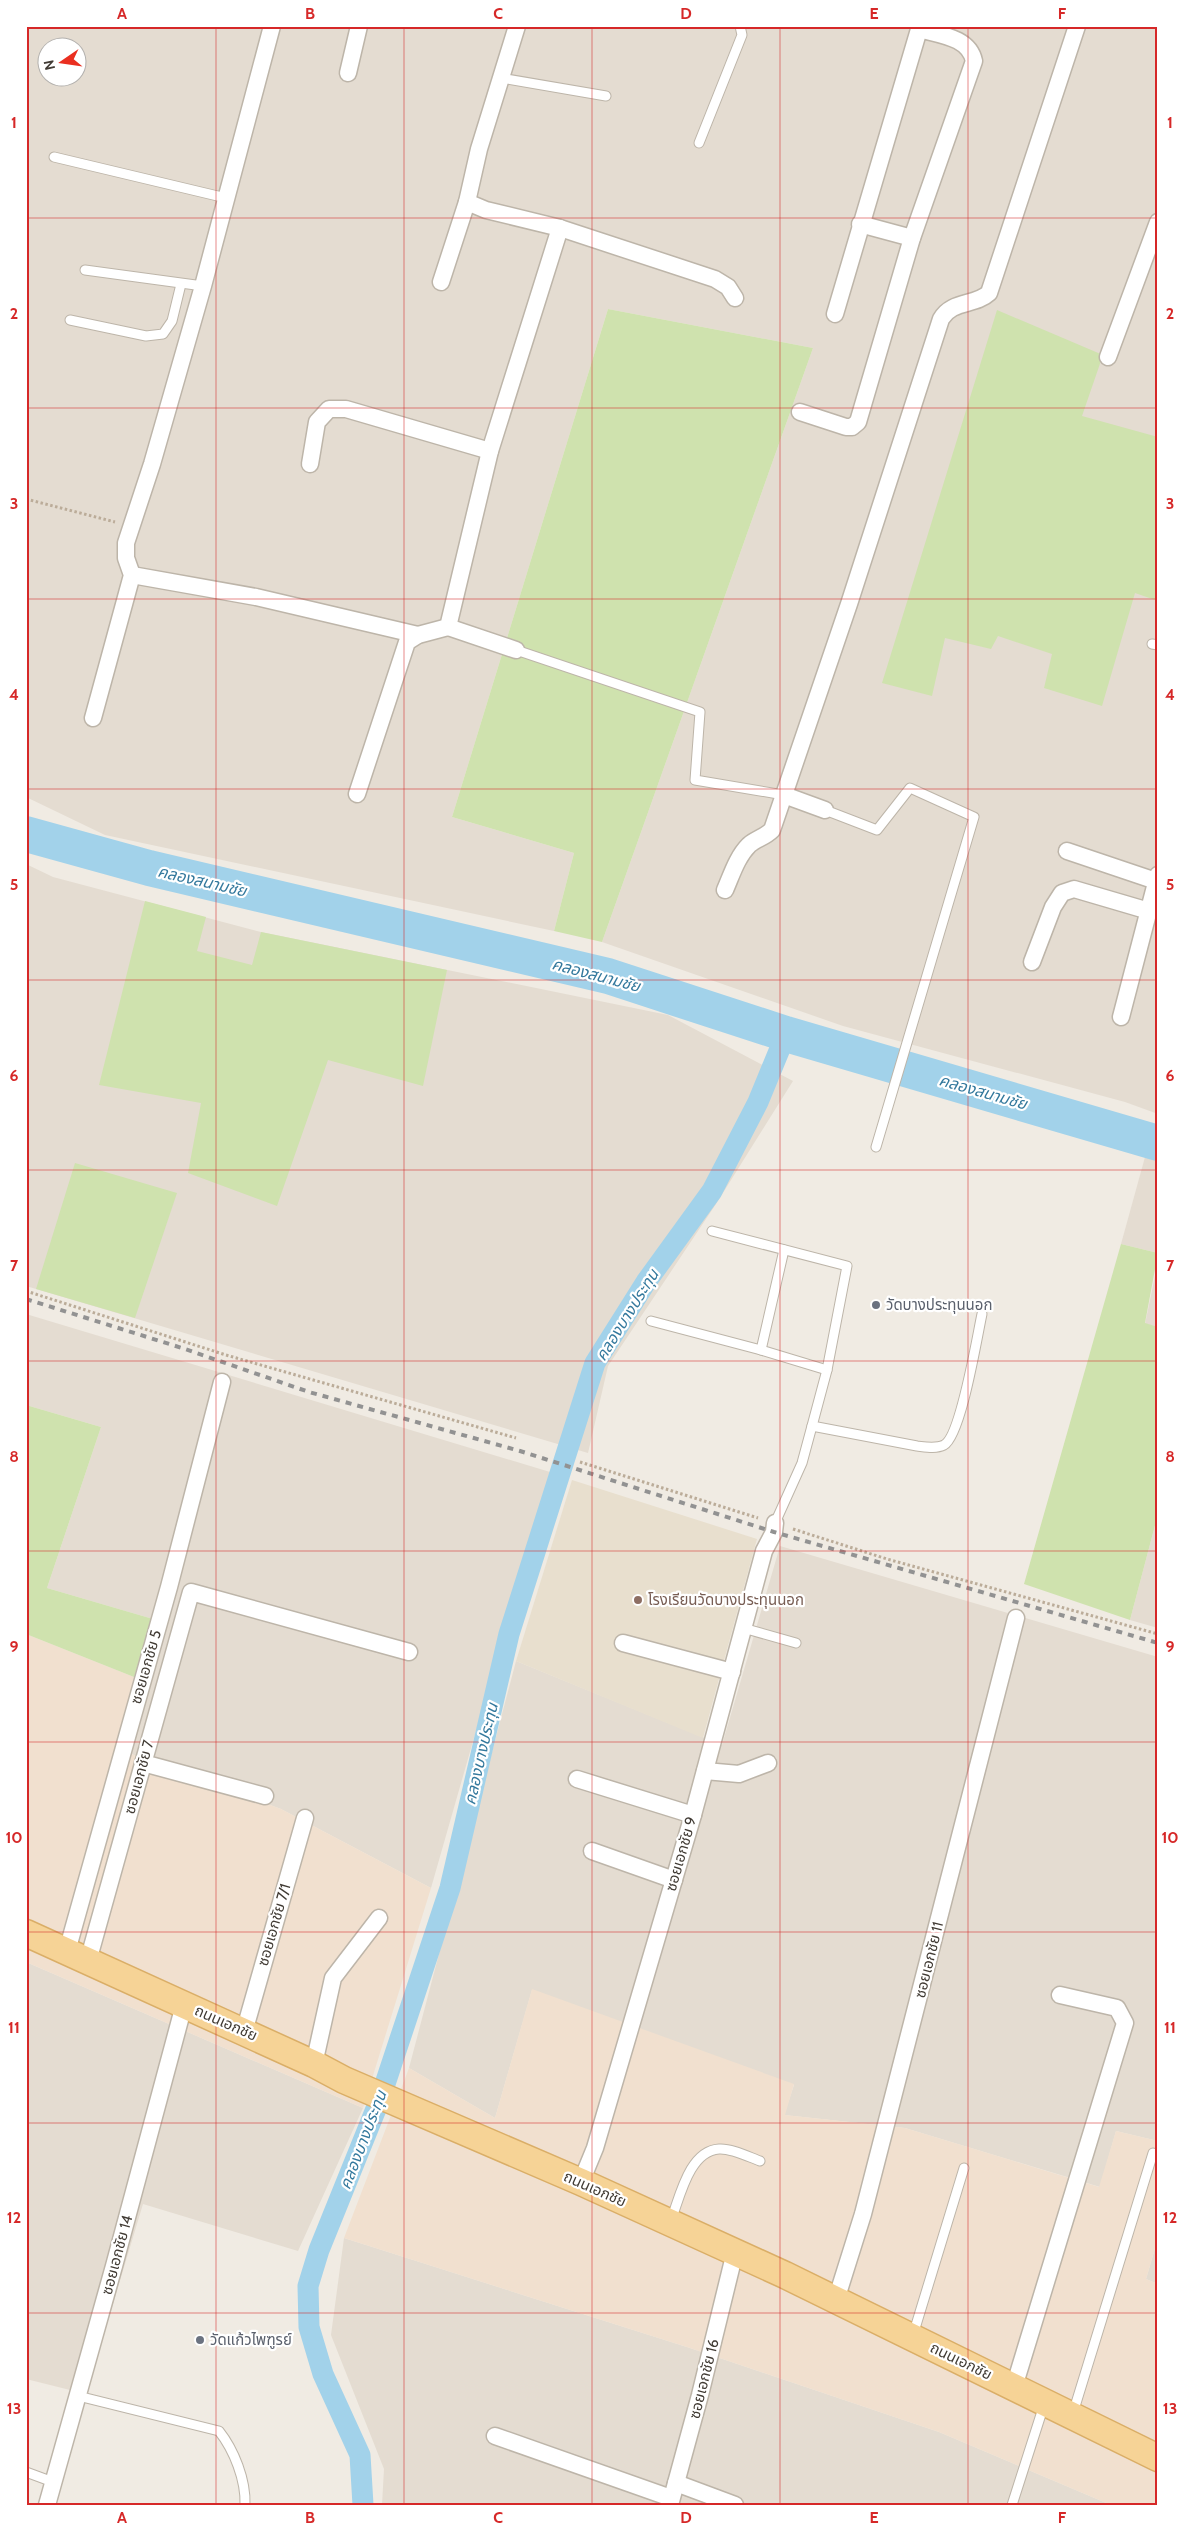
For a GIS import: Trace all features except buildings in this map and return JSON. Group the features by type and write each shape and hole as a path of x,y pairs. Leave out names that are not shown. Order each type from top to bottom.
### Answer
{"main road":[{"name":"ถนนเอกชัย","path":"26,1933 314,2064 344,2080 581,2182 735,2252 1158,2458"}],"street":[{"path":"93,718 132,575 126,558 126,543 152,464 203,286 272,26"},
{"path":"348,73 359,26"},
{"path":"441,282 467,202 479,149 517,26"},
{"path":"725,890 741,855 751,843 764,837 772,830 855,586 941,319 945,312 965,302 983,299 989,293 1078,26"},
{"path":"800,412 846,427 852,427 858,422 912,238 974,61 972,51 964,43 919,28 835,314"},
{"path":"467,202 486,210 560,228 715,279 728,287 735,298"},
{"path":"1108,357 1158,222"},
{"path":"860,224 912,238"},
{"path":"448,627 490,451 560,228"},
{"path":"310,464 317,422 329,409 346,408 490,451"},
{"path":"132,575 256,597 418,634"},
{"path":"357,794 407,642 418,634 448,627 516,650"},
{"path":"784,795 825,810"},
{"path":"1067,851 1157,878 1121,1018"},
{"path":"1032,962 1053,907 1062,893 1074,889 1149,911"},
{"name":"ซอยเอกชัย 5","path":"78,1956 169,1587 222,1382"},
{"name":"ซอยเอกชัย 9","path":"581,2182 595,2148 693,1814 764,1551 774,1532 775,1524"},
{"name":"ซอยเอกชัย 7","path":"78,1956 143,1763 191,1592 409,1652"},
{"name":"ซอยเอกชัย 11","path":"836,2300 863,2214 1016,1618"},
{"path":"623,1643 732,1672"},
{"path":"143,1763 264,1796"},
{"path":"705,1771 739,1774 768,1763"},
{"path":"577,1779 693,1814"},
{"name":"ซอยเอกชัย 7/1","path":"244,2032 305,1818"},
{"path":"592,1851 674,1880"},
{"path":"314,2064 333,1978 379,1918"},
{"path":"1014,2387 1125,2023 1117,2008 1060,1995"},
{"name":"ซอยเอกชัย 14","path":"47,2505 184,2005"},
{"name":"ซอยเอกชัย 16","path":"672,2495 700,2395 735,2252"},
{"path":"495,2436 672,2495 735,2505"}],"lane":[{"path":"700,143 742,35 740,26"},
{"path":"501,78 606,96"},
{"path":"54,157 226,198"},
{"path":"85,270 203,286"},
{"path":"70,320 146,336 163,334 172,321 181,284"},
{"path":"516,650 700,712 695,780 784,795"},
{"path":"825,810 877,830 910,788 974,817 876,1147"},
{"path":"712,1231 847,1266 827,1370 802,1463 775,1524"},
{"path":"761,1350 784,1250"},
{"path":"812,1426 917,1446 934,1448 944,1445 953,1437 962,1406 982,1314"},
{"path":"651,1321 761,1350 827,1370"},
{"path":"744,1628 796,1643"},
{"path":"670,2223 690,2172 705,2152 720,2148 760,2161"},
{"path":"1072,2416 1153,2153"},
{"path":"912,2337 964,2168"},
{"path":"78,2396 219,2431 226,2440 244,2482 244,2505"},
{"path":"1012,2505 1045,2402"},
{"path":"26,2472 54,2482"}],"path":[{"path":"26,499 131,526"},
{"path":"26,1291 226,1355 516,1438"},
{"path":"580,1462 887,1559 1158,1634"}],"shaded area":[{"path":"26,26 1158,26 1158,1114 1125,1102 843,1026 602,942 813,348 608,309 452,817 574,853 554,931 105,835 26,797"},
{"path":"26,864 53,877 261,932 668,1015 793,1081 716,1204 608,1366 588,1453 26,1286"},
{"path":"1145,1157 1158,1161 1158,1253 1121,1244"},
{"path":"1158,1261 1158,1327 1145,1324"},
{"path":"26,1314 550,1472 431,1888 281,1809 115,1748 134,1677 153,1619 47,1588 101,1427 26,1405"},
{"name":"โรงเรียนวัดบางประทุนนอก","path":"572,1480 757,1539 703,1738 516,1661"},
{"path":"1158,1514 1158,1628 1130,1620"},
{"path":"780,1546 1158,1657 1158,2141 1116,2131 1100,2187 905,2128 784,2115 794,2085 532,1990 495,2118 409,2068 516,1661 722,1745"},
{"path":"26,1634 134,1677 115,1748 281,1809 431,1888 363,2108 26,1962"},
{"path":"26,1962 363,2108 298,2251 143,2204 86,2394 26,2379"},
{"path":"532,1989 794,2084 785,2115 905,2128 1099,2187 1116,2131 1158,2141 1158,2238 1146,2279 1158,2284 1158,2505 1111,2505 939,2432 690,2348 344,2238 409,2068 495,2118"},
{"path":"344,2238 690,2348 939,2432 1111,2505 382,2505 384,2469 331,2335"},
{"path":"1158,2238 1158,2284 1146,2279"}],"green space":[{"path":"608,309 813,348 602,942 554,931 574,853 452,817"},
{"path":"997,310 1103,355 1082,416 1158,437 1158,601 1135,593 1102,706 1044,688 1052,654 998,636 991,649 945,638 932,696 882,683"},
{"path":"145,901 206,917 197,951 252,965 261,932 447,970 423,1086 328,1060 277,1206 188,1173 201,1103 99,1085"},
{"path":"75,1163 177,1193 135,1318 36,1289"},
{"path":"1121,1244 1158,1253 1145,1323 1158,1327 1158,1514 1130,1620 1024,1584"},
{"path":"26,1405 101,1427 47,1588 153,1619 134,1677 26,1634"}],"waterway":[{"name":"คลองสนามชัย","path":"26,834 149,868 608,976 786,1034 1158,1143"},
{"name":"คลองบางประทุน","path":"363,2505 360,2455 323,2374 309,2327 308,2286 319,2250 380,2099 450,1888 509,1634 595,1363 646,1282 712,1191 758,1102 786,1034"}],"railway":[{"path":"26,1299 182,1348 309,1392 520,1451 774,1532 1158,1643"}],"place":[{"name":"วัดบางประทุนนอก","path":"876,1305"},
{"name":"โรงเรียนวัดบางประทุนนอก","path":"638,1600"},
{"name":"วัดแก้วไพฑูรย์","path":"200,2340"}]}
